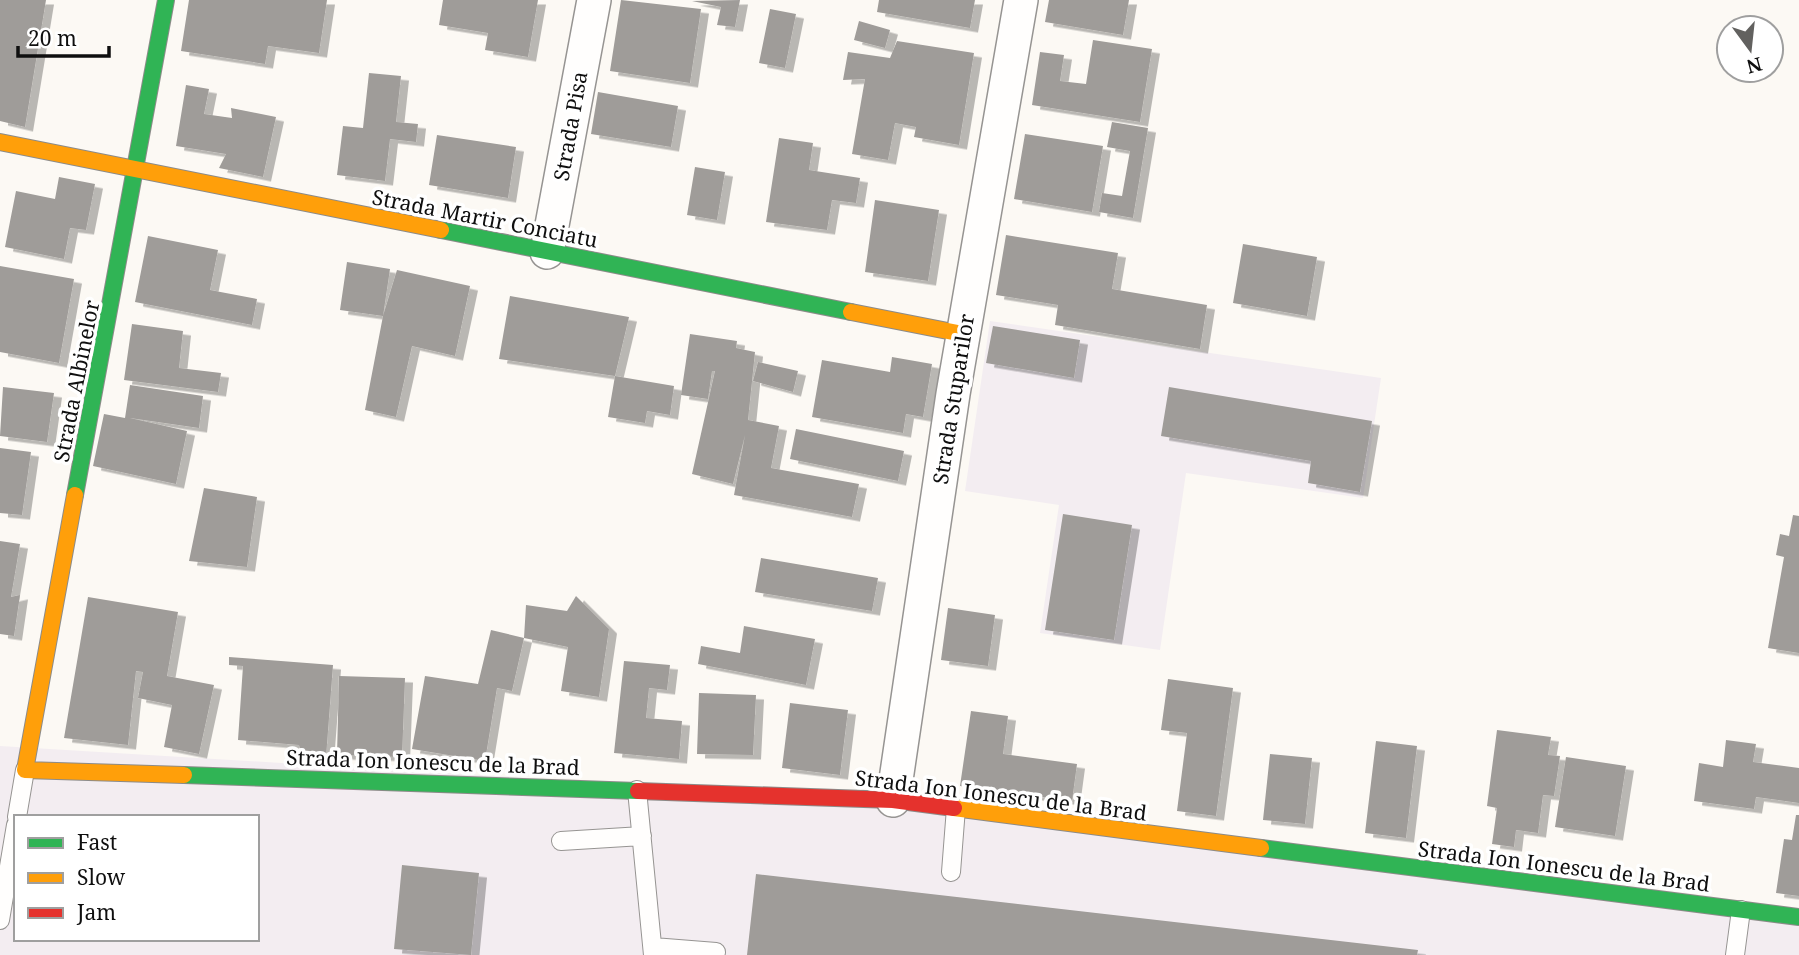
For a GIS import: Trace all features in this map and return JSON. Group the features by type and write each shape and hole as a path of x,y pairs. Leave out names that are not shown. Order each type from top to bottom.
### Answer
{"street":[{"name":"Strada Albinelor","path":"25,770 166,0"},
{"name":"Strada Pisa","path":"547,252 594,0"},
{"name":"Strada Stuparilor","path":"893,800 963,334 1021,0"},
{"name":"Strada Martir Conciatu","path":"0,142 963,334"},
{"name":"Strada Ion Ionescu de la Brad","path":"25,770 893,800 1799,917"}],"lane":[{"path":"17,815 25,770"},
{"path":"637,790 653,951 716,952"},
{"path":"951,872 956,808"},
{"path":"561,841 642,836"},
{"path":"0,920 14,837"},
{"path":"1735,955 1741,910"}],"shaded area":[{"path":"990,321 1381,378 1363,498 1186,473 1160,650 1040,633 1059,505 965,491"},
{"path":"0,746 893,800 1799,916 1799,955 0,955"}],"building":[{"path":"0,0 46,0 25,127 0,121"},
{"path":"189,0 327,0 319,53 268,46 265,64 181,51"},
{"path":"443,0 538,0 528,57 485,50 488,33 439,25"},
{"path":"621,0 701,9 690,83 610,71"},
{"path":"740,0 735,27 717,25 721,7 692,1"},
{"path":"879,0 975,0 970,28 877,12"},
{"path":"1049,0 1129,0 1123,35 1045,22"},
{"path":"770,9 796,14 785,68 759,63"},
{"path":"859,21 890,30 885,48 854,40"},
{"path":"1093,40 1152,49 1140,122 1032,105 1040,52 1064,55 1060,81 1086,84"},
{"path":"897,41 974,53 959,145 914,137 916,127 895,123 888,160 852,154 865,79 843,80 848,52 890,58"},
{"path":"369,73 401,76 396,122 418,124 416,142 390,139 385,181 337,175 343,126 363,128"},
{"path":"186,85 209,89 204,114 232,118 231,108 276,117 263,177 219,168 226,154 176,146"},
{"path":"598,92 678,106 671,147 591,134"},
{"path":"1112,122 1148,128 1133,218 1099,212 1102,193 1122,196 1130,151 1107,147"},
{"path":"1025,134 1103,146 1092,212 1014,199"},
{"path":"437,135 516,147 508,198 429,185"},
{"path":"779,138 813,143 809,170 860,178 856,203 832,200 827,230 766,222"},
{"path":"695,167 725,172 717,220 687,215"},
{"path":"59,177 95,184 86,230 70,228 64,259 5,247 16,191 55,199"},
{"path":"875,200 939,210 928,281 865,272"},
{"path":"1006,235 1118,253 1112,289 1207,305 1200,349 1055,325 1058,305 996,295"},
{"path":"148,236 218,250 210,290 257,299 252,325 135,302"},
{"path":"1243,244 1317,257 1307,316 1233,303"},
{"path":"347,262 390,269 383,316 340,310"},
{"path":"0,266 74,279 59,363 0,352"},
{"path":"397,270 470,286 455,356 412,346 396,417 365,410 383,316"},
{"path":"510,296 629,317 615,376 499,359"},
{"path":"132,324 183,331 179,368 221,373 218,392 124,380"},
{"path":"993,326 1080,340 1074,378 986,363"},
{"path":"690,334 737,341 736,348 755,352 748,420 779,426 771,468 859,484 852,517 734,495 745,435 733,484 692,474 715,371 712,371 708,399 681,395"},
{"path":"892,357 932,364 923,417 906,414 903,433 812,417 822,360 890,372"},
{"path":"758,362 798,371 793,392 753,381"},
{"path":"615,376 674,386 670,415 647,411 645,423 608,417"},
{"path":"130,385 203,396 199,428 130,418 187,431 176,484 93,466 104,414 125,418"},
{"path":"3,387 54,393 47,442 0,436"},
{"path":"1169,387 1372,421 1360,492 1308,483 1311,461 1161,436"},
{"path":"796,429 904,451 898,481 790,459"},
{"path":"0,448 31,452 22,515 0,513"},
{"path":"204,488 257,497 247,567 189,561"},
{"path":"1063,514 1132,525 1114,640 1045,630"},
{"path":"1793,515 1799,516 1799,653 1768,648 1784,557 1776,555 1780,534 1789,536"},
{"path":"0,541 20,544 11,597 20,595 14,636 0,634"},
{"path":"761,558 878,578 872,611 755,592"},
{"path":"576,596 609,629 599,697 561,691 568,647 524,638 526,605 567,611"},
{"path":"88,597 178,612 167,676 214,685 199,754 164,747 172,705 138,698 143,672 136,671 128,745 64,738"},
{"path":"948,608 995,615 988,666 941,660"},
{"path":"744,626 815,639 806,685 698,664 701,646 740,653"},
{"path":"491,630 524,638 512,691 497,688 485,761 412,749 425,676 478,684"},
{"path":"229,657 333,665 326,757 302,755 299,745 238,740 243,666 229,665"},
{"path":"624,661 670,665 667,690 649,688 646,718 682,721 679,759 614,753"},
{"path":"339,676 405,678 402,757 337,755"},
{"path":"1168,679 1233,688 1216,816 1177,811 1187,733 1161,730"},
{"path":"699,693 756,695 753,755 697,754"},
{"path":"790,703 848,710 840,775 782,768"},
{"path":"971,711 1008,716 1003,754 1077,764 1072,801 960,786"},
{"path":"1497,730 1551,737 1548,755 1560,756 1554,796 1543,795 1538,833 1516,830 1514,847 1492,844 1497,808 1487,806"},
{"path":"1726,740 1756,744 1753,762 1799,768 1799,803 1756,797 1754,809 1694,801 1699,763 1723,767"},
{"path":"1376,741 1417,746 1406,838 1365,833"},
{"path":"1270,754 1312,758 1305,824 1263,820"},
{"path":"1566,757 1626,766 1615,836 1555,827"},
{"path":"1796,815 1799,815 1799,896 1776,893 1784,839 1792,840"},
{"path":"402,865 479,873 471,955 394,949"},
{"path":"756,874 1418,950 1417,955 747,955"}],"traffic: fast":[{"path":"75,495 166,0"},
{"path":"441,230 851,312"},
{"path":"184,775 638,791"},
{"path":"1261,848 1799,917"}],"traffic: slow":[{"path":"0,142 441,230"},
{"path":"851,312 963,334"},
{"path":"75,495 25,770 184,775"},
{"path":"954,808 1261,848"}],"traffic: jam":[{"path":"638,791 893,800 954,808"}]}
